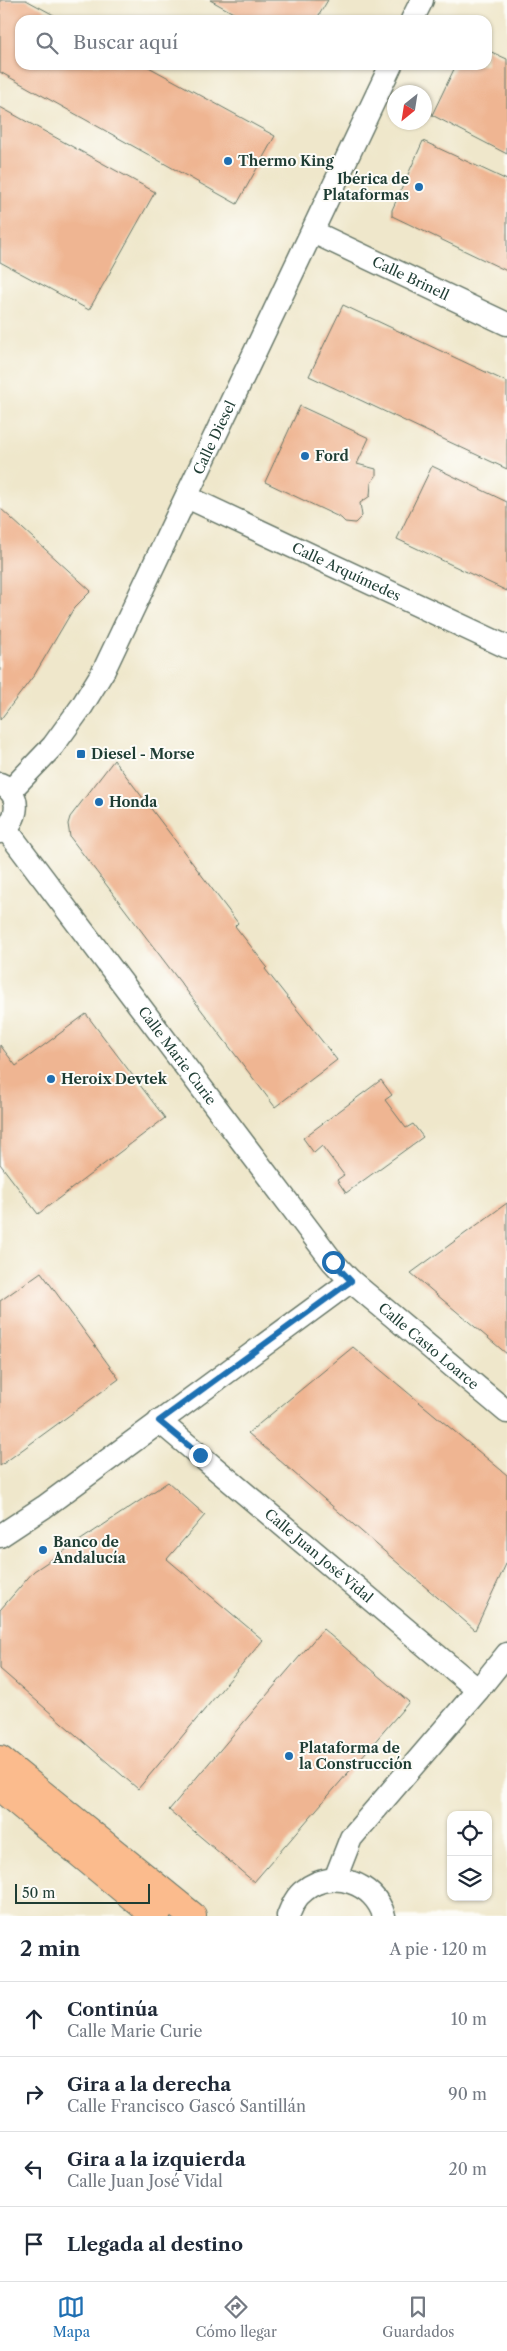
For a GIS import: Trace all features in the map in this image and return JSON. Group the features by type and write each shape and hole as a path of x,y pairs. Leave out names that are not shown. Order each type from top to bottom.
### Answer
{"highway":[{"path":"0,1760 125,1877 156,1916"},
{"path":"0,1787 125,1877 192,1916"}],"street":[{"path":"414,15 422,0"},
{"name":"Calle Diesel","path":"5,787 53,746 82,706 104,670 389,70"},
{"name":"Calle Brinell","path":"313,232 507,324"},
{"name":"Calle Arquímedes","path":"187,498 507,647"},
{"path":"3,830 13,820 16,810 15,800 5,787"},
{"name":"Calle Marie Curie","path":"3,830 333,1262 351,1281"},
{"path":"0,1536 44,1507 351,1281"},
{"name":"Calle Casto Loarce","path":"351,1281 507,1412"},
{"name":"Calle Juan José Vidal","path":"159,1421 478,1690"},
{"path":"335,1878 351,1838 507,1654"},
{"path":"288,1916 294,1902 304,1890 319,1882 335,1878 346,1880 365,1888 376,1900 384,1916"}],"building":[{"path":"0,0 26,0 54,15 15,15 15,70 154,70 275,136 237,204 0,72"},
{"path":"210,0 328,0 319,15 237,15"},
{"path":"492,52 507,59 507,154 432,115 454,70 492,70"},
{"path":"0,107 155,192 89,310 0,262"},
{"path":"423,141 507,180 507,271 392,216 392,210"},
{"path":"343,305 507,382 507,469 309,376"},
{"path":"300,406 369,438 357,464 376,469 376,476 371,483 370,496 360,503 362,516 355,523 345,522 341,518 265,482"},
{"path":"432,466 507,502 507,591 397,539"},
{"path":"0,508 91,591 74,608 35,674 0,720"},
{"path":"114,760 238,923 235,926 267,967 265,969 337,1060 275,1107 70,837 68,824 70,817"},
{"path":"86,1014 165,1118 38,1214 0,1164 0,1045 16,1066"},
{"path":"381,1080 392,1095 385,1100 406,1128 413,1124 423,1137 346,1193 337,1180 344,1175 322,1146 314,1153 303,1138"},
{"path":"507,1203 507,1354 411,1273"},
{"path":"41,1272 119,1379 0,1466 0,1301"},
{"path":"353,1347 507,1475 507,1562 475,1630 248,1433"},
{"path":"168,1482 205,1515 167,1559 263,1640 138,1789 0,1669 0,1610 34,1571"},
{"name":"Plataforma de la Construcción","path":"323,1629 409,1702 254,1882 169,1810"}],"place":[{"name":"Thermo King","path":"228,161"},
{"name":"Ibérica de Plataformas","path":"419,187"},
{"name":"Ford","path":"305,456"},
{"name":"Diesel - Morse","path":"81,754"},
{"name":"Honda","path":"99,802"},
{"name":"Heroix Devtek","path":"51,1079"},
{"name":"Banco de Andalucía","path":"43,1550"},
{"name":"Plataforma de la Construcción","path":"289,1756"}],"route":[{"path":"200,1455 159,1421 351,1281 333,1262"}]}
